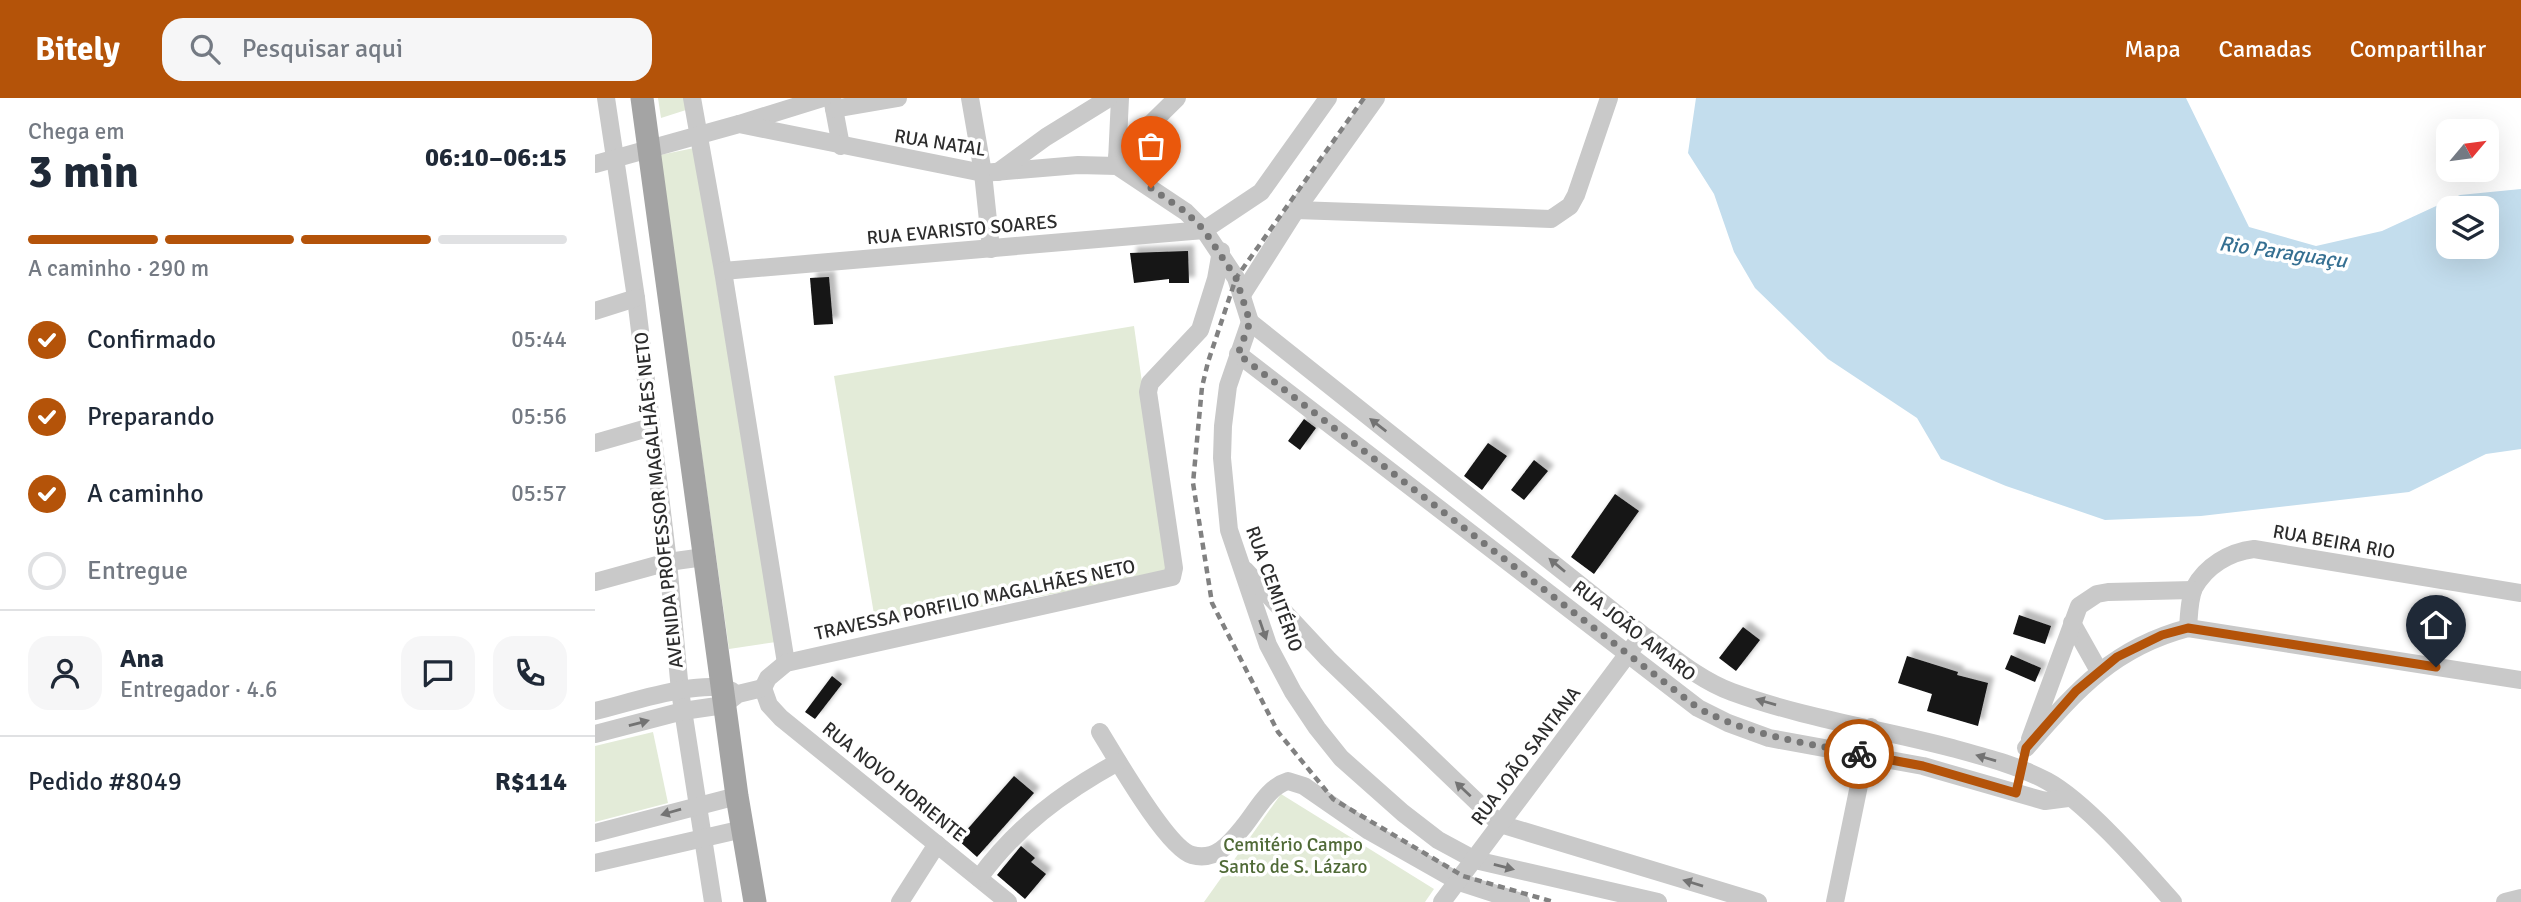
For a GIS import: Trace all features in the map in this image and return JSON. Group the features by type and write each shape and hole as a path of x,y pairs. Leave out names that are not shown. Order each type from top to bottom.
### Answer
{"main road":[{"name":"AVENIDA PROFESSOR MAGALHÃES NETO","path":"642,98 704,557 728,695 737,796 756,902"}],"street":[{"name":"AVENIDA PROFESSOR MAGALHÃES NETO","path":"606,98 636,298 668,562 680,691 713,902"},
{"path":"595,734 683,711 728,695 763,688 768,678 786,663 723,271 692,98"},
{"path":"739,124 830,102 898,98"},
{"path":"970,98 990,173 991,249"},
{"path":"990,173 1110,98 1119,107 1117,162"},
{"path":"1117,162 1177,98"},
{"path":"1204,230 1261,192 1328,98"},
{"path":"1242,295 1296,210 1376,98"},
{"path":"1296,210 1551,219 1570,206 1576,195 1609,98"},
{"path":"830,102 841,146"},
{"name":"RUA NATAL","path":"595,164 739,124 990,173 1117,162"},
{"path":"1117,162 1186,212 1204,230 1221,251 1242,295 1250,322"},
{"name":"RUA EVARISTO SOARES","path":"723,271 1204,230"},
{"name":"TRAVESSA PORFILIO MAGALHÃES NETO","path":"786,663 1172,577 1174,568 1148,392 1150,383 1200,330 1216,279 1221,251"},
{"path":"595,311 636,298"},
{"name":"RUA CEMITÉRIO","path":"1250,322 1228,386 1222,458 1229,530 1268,645 1293,692 1317,728 1341,758 1403,813 1438,839 1475,860 1658,902"},
{"name":"RUA JOÃO AMARO","path":"1250,322 1643,635 1700,676 1729,691 1794,710 1871,727 2020,768 2059,788 2112,838 2173,902"},
{"name":"RUA JOÃO AMARO","path":"1238,354 1630,652 1698,708 1727,723 1769,738 1923,766 2045,801 2068,798"},
{"path":"595,443 651,427"},
{"name":"RUA BEIRA RIO","path":"2193,590 2213,566 2225,557 2254,549 2521,593"},
{"path":"595,582 668,562 704,557"},
{"path":"1241,565 1328,659 1500,824 1758,902"},
{"path":"2016,793 2026,748 2079,606 2097,594 2121,590 2193,590 2188,628"},
{"path":"2072,623 2099,671"},
{"path":"2026,748 2076,691 2099,671 2143,643 2188,628 2521,680"},
{"name":"RUA JOÃO SANTANA","path":"1442,902 1643,635"},
{"name":"RUA NOVO HORIENTE","path":"763,688 769,705 781,718 1008,902"},
{"path":"595,712 680,691 728,695"},
{"path":"1835,902 1871,727"},
{"path":"1100,732 1165,832 1181,850 1192,855 1210,855 1227,847 1273,789 1288,781 1304,786 1369,831 1459,882 1521,902"},
{"path":"979,878 1028,821 1085,780 1118,762"},
{"path":"595,833 697,804 737,796"},
{"path":"596,859 743,829"},
{"path":"900,902 937,844"},
{"path":"2505,902 2521,898"}],"green space":[{"path":"658,98 684,98 686,110 661,118"},
{"path":"694,148 776,642 729,649 660,155"},
{"path":"1134,326 1169,573 876,626 834,376"},
{"path":"653,732 668,803 595,822 595,746"},
{"name":"Cemitério Campo Santo de S. Lázaro","path":"1281,794 1434,889 1425,902 1204,902"}],"water":[{"name":"Rio Paraguaçu","path":"1696,98 2186,98 2249,227 2316,246 2382,231 2436,206 2436,259 2499,259 2499,196 2458,196 2521,189 2521,449 2486,454 2409,492 2201,516 2105,520 2006,486 1941,459 1917,418 1828,359 1755,288 1734,252 1714,194 1688,153"}],"building":[{"path":"1188,251 1189,283 1169,283 1169,279 1134,283 1130,253"},
{"path":"829,277 833,324 814,325 810,278"},
{"path":"1304,419 1316,428 1300,450 1288,441"},
{"path":"1488,443 1507,456 1482,490 1464,476"},
{"path":"1534,460 1548,471 1524,500 1511,490"},
{"path":"1615,494 1639,511 1594,574 1571,557"},
{"path":"2019,615 2051,626 2045,644 2013,634"},
{"path":"1743,627 1760,640 1736,671 1719,658"},
{"path":"2011,655 2041,668 2035,682 2005,669"},
{"path":"1907,656 1958,672 1957,675 1988,683 1978,726 1927,711 1932,694 1898,683"},
{"path":"832,676 842,684 815,719 805,712"},
{"path":"1014,776 1034,793 977,857 958,840"},
{"path":"1021,846 1035,858 1031,862 1046,874 1025,899 997,875"}],"railway":[{"path":"1364,98 1236,278 1208,362 1202,387 1193,483 1212,603 1278,732 1333,799 1463,876 1554,902"}],"way so far":[{"path":"1151,188 1186,212 1204,230 1221,251 1236,278 1250,322 1238,354 1630,652 1698,708 1727,723 1769,738 1859,754"}],"route":[{"path":"1859,754 1923,766 2016,793 2026,748 2076,691 2117,657 2162,635 2188,628 2436,667"}]}
